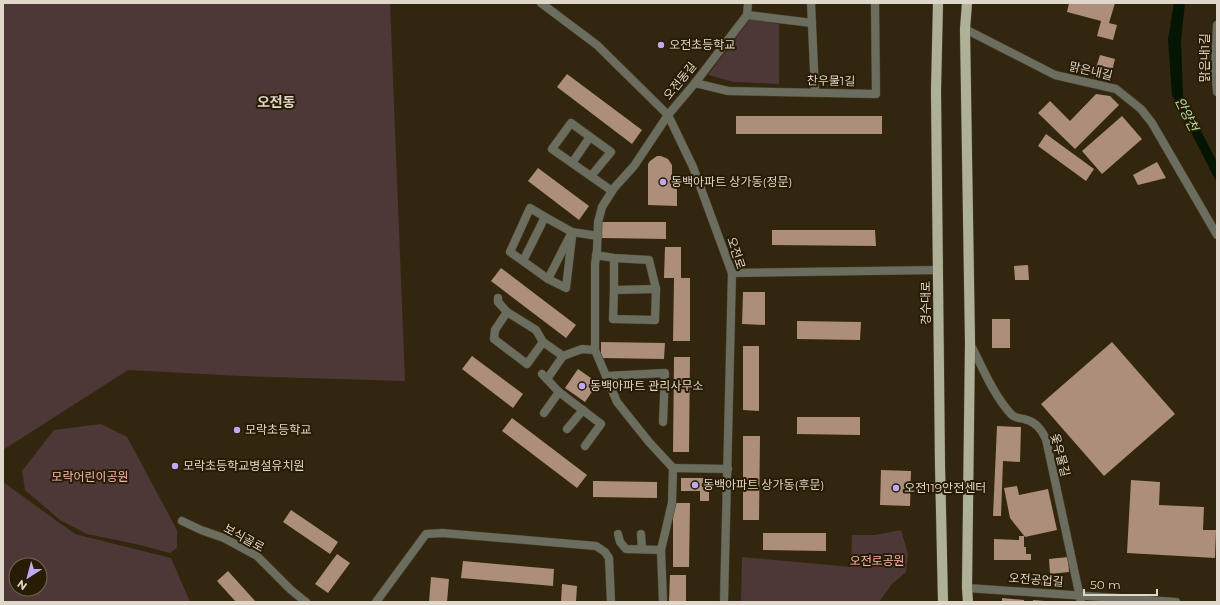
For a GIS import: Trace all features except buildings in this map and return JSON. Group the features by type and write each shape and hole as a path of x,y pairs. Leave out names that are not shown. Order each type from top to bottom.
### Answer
{"main road":[{"name":"경수대로","path":"938,3 936,91 940,473 943,602"},
{"path":"967,3 966,29 970,342 968,602"}],"street":[{"name":"오전로","path":"541,3 597,45 668,115 693,167 732,273 724,602"},
{"path":"748,3 747,15 812,23"},
{"path":"812,3 815,92"},
{"name":"찬우물1길","path":"695,83 728,91 876,94 874,3"},
{"name":"오전동길","path":"595,350 595,264 598,222 602,206 612,191 634,166 668,115 695,83 747,15"},
{"name":"맑은내1길","path":"1217,25 1217,92"},
{"name":"맑은내길","path":"966,29 1055,75 1116,89 1140,109 1152,123 1217,235"},
{"path":"590,176 611,152 571,123 552,149 590,176 612,191"},
{"path":"572,163 590,137"},
{"path":"572,232 566,288 548,279 510,252 530,208 572,232 598,236"},
{"path":"523,261 545,217"},
{"path":"548,279 572,232"},
{"path":"596,255 614,258 649,260 656,289 656,320 613,319 614,258"},
{"path":"732,273 938,270"},
{"path":"614,290 656,289"},
{"path":"498,298 498,302 507,312 536,330 543,342 563,356"},
{"path":"507,312 495,330 494,340 527,364 543,342"},
{"name":"옻우물길","path":"970,342 988,379 1005,405 1014,416 1028,420 1040,428 1046,439 1080,599"},
{"path":"585,446 601,424 559,392 545,376 563,356 582,349 595,350 617,402 649,442 673,468 672,503 662,550 662,602"},
{"path":"606,376 665,373 663,422"},
{"path":"544,413 559,392"},
{"path":"567,429 583,410"},
{"path":"673,468 728,469"},
{"name":"보식골로","path":"182,521 201,530 224,538 257,556 291,590 306,602"},
{"path":"376,602 426,534 442,533 596,546 609,558 611,602"},
{"path":"618,534 620,542 626,549 662,550"},
{"path":"641,534 642,549"},
{"name":"오전공업길","path":"967,588 1080,599 1176,602"}],"green space":[{"path":"3,3 390,3 405,381 241,376 128,370 3,450"},
{"path":"750,19 779,24 779,84 734,82 708,75"},
{"name":"모락어린이공원","path":"101,424 127,437 177,530 177,548 170,553 87,534 60,520 25,490 22,471 54,430"},
{"path":"3,482 75,534 171,558 190,602 3,602"},
{"name":"오전로공원","path":"901,530 908,554 906,572 892,584 879,602 741,601 742,557 851,567 852,535 875,535"}],"water":[{"name":"안양천","path":"1174,3 1185,3 1181,40 1183,96 1217,162 1217,183 1172,95 1168,39"}],"place":[{"name":"오전초등학교","path":"661,45"},
{"name":"동백아파트 상가동(정문)","path":"663,182"},
{"name":"동백아파트 관리사무소","path":"582,386"},
{"name":"모락초등학교","path":"237,430"},
{"name":"모락초등학교병설유치원","path":"175,466"},
{"name":"동백아파트 상가동(후문)","path":"695,485"},
{"name":"오전119안전센터","path":"896,488"}],"district":[{"name":"오전동","path":"276,102"}]}
